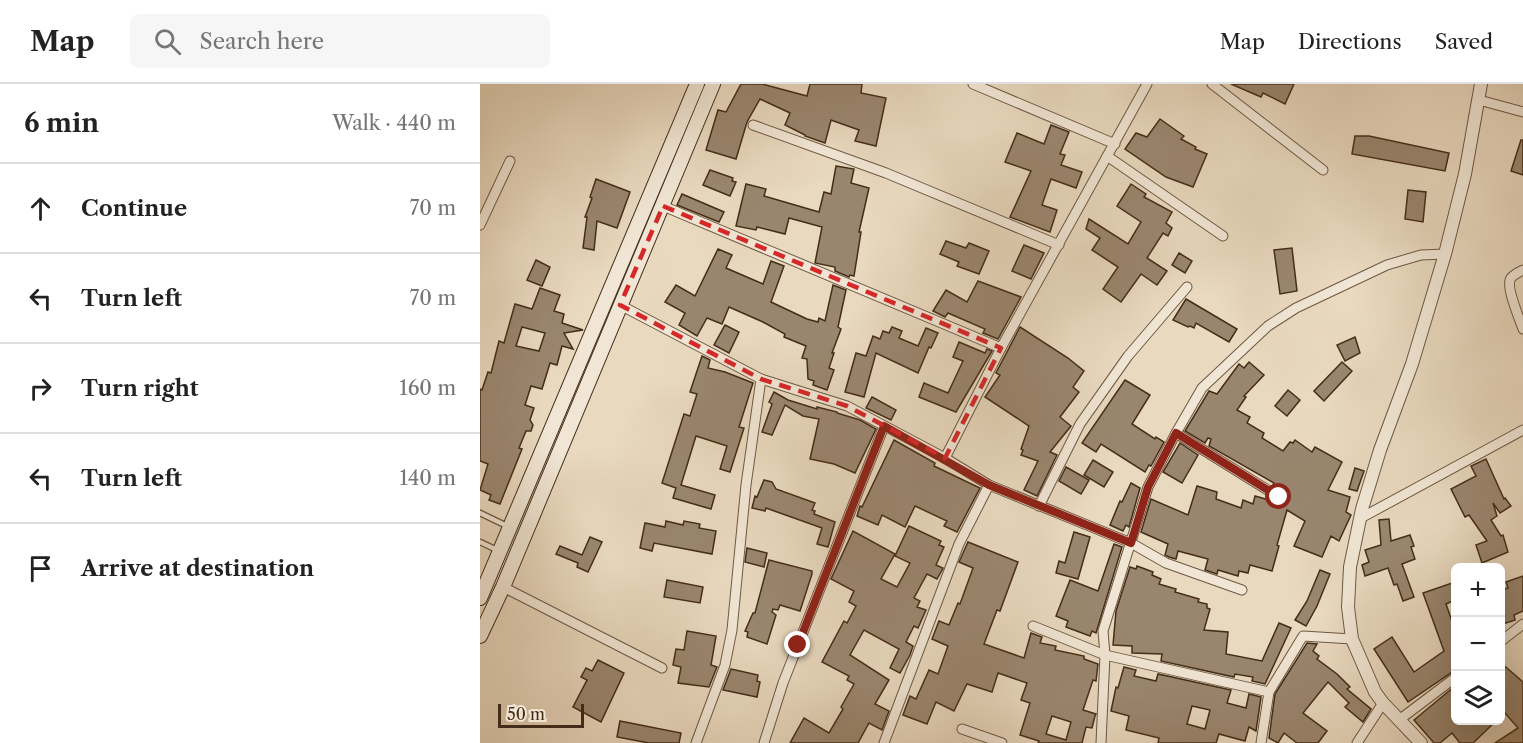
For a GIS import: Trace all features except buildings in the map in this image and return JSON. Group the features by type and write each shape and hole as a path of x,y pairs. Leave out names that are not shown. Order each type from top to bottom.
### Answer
{"main road":[{"path":"480,598 697,84"},
{"path":"480,636 503,587 713,84"}],"street":[{"path":"973,84 1115,144"},
{"path":"945,458 1001,348 1146,84"},
{"path":"1212,84 1323,170"},
{"path":"1421,743 1383,703 1352,639 1348,607 1350,567 1359,519 1380,450 1412,364 1445,254 1465,174 1481,84"},
{"path":"1479,100 1523,112"},
{"path":"753,125 886,173 1059,245"},
{"path":"1107,156 1223,236"},
{"path":"480,225 510,161"},
{"path":"663,206 1001,348"},
{"path":"1101,743 1105,655 1103,630 1148,487 1202,388 1268,326 1296,308 1387,265 1421,255 1445,254"},
{"path":"1523,270 1509,281 1510,291 1523,329"},
{"path":"1040,506 1080,424 1128,356 1187,287"},
{"path":"620,305 761,379 847,406 945,458 989,485 1131,543 1166,563 1242,590"},
{"path":"696,743 725,665 732,630 746,485 761,379"},
{"path":"764,743 783,683 884,426"},
{"path":"1359,519 1523,430"},
{"path":"1176,433 1279,497"},
{"path":"884,743 959,544 989,485"},
{"path":"503,587 662,668"},
{"path":"1505,638 1523,624"},
{"path":"1033,626 1105,655 1269,692"},
{"path":"1261,743 1269,692 1303,636 1352,639"},
{"path":"1399,720 1451,680"},
{"path":"1358,743 1383,703"},
{"path":"962,729 1002,743"}],"lane":[{"path":"480,513 509,527"},
{"path":"480,542 500,551"}],"highlighted area":[{"path":"663,206 1001,348 945,458 847,406 761,379 620,305"}],"route":[{"path":"798,645 884,426 945,458 989,485 1131,543 1148,487 1176,433 1279,497"}]}
